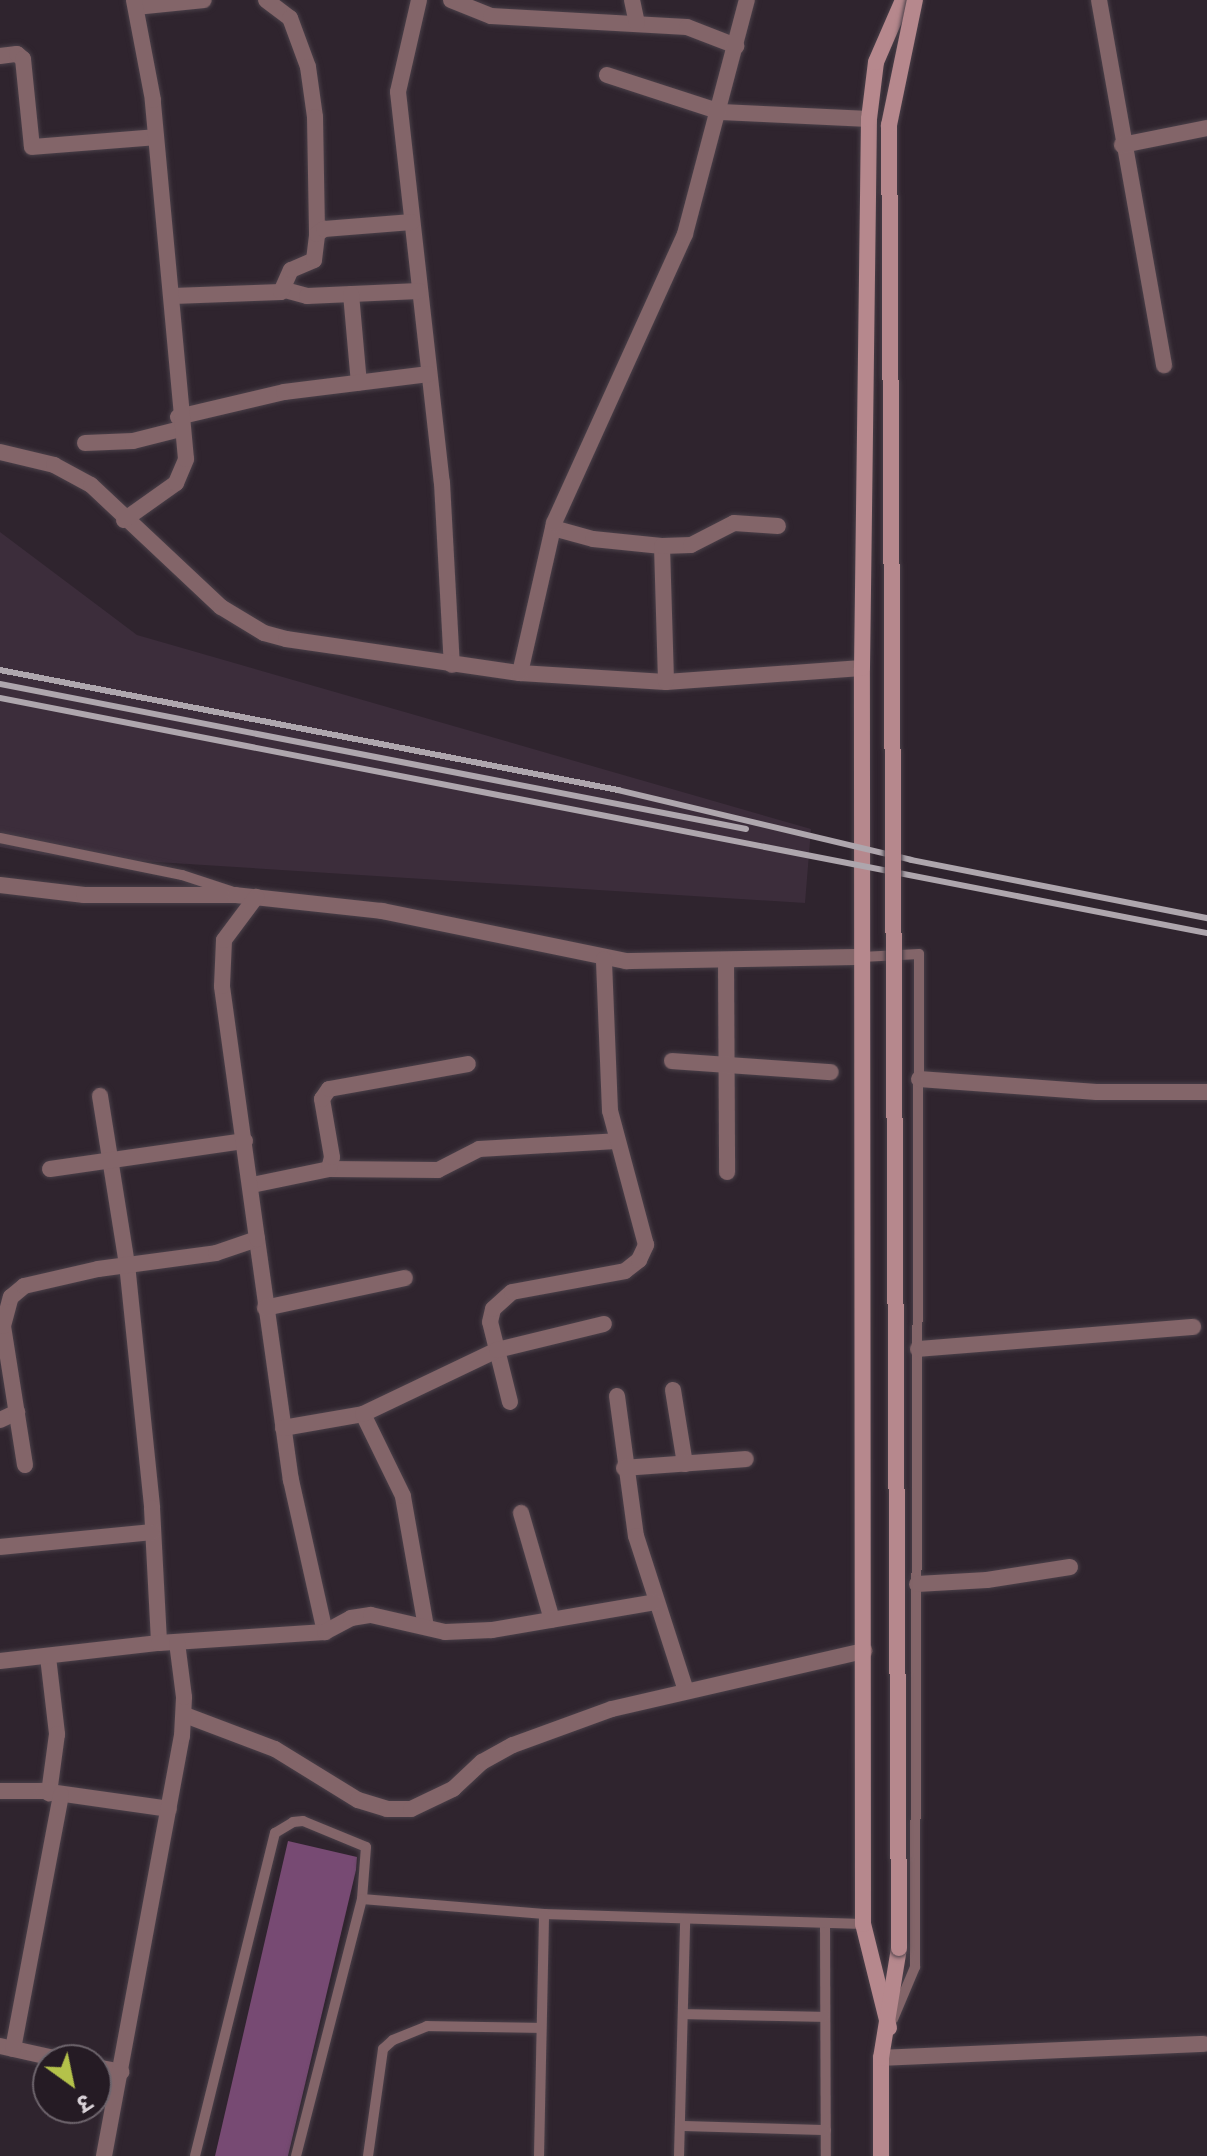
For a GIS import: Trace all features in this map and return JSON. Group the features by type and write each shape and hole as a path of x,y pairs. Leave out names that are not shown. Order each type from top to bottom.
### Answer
{"street":[{"path":"124,520 182,475 186,459 179,423 173,296 156,137 135,3 204,0"},
{"path":"266,0 290,18 308,67 315,117 317,234 314,260 291,270 285,290"},
{"path":"419,0 398,92 442,483 452,665"},
{"path":"451,0 491,16 687,27 736,46"},
{"path":"632,0 637,23"},
{"path":"520,673 553,528 685,234 721,112 747,0"},
{"path":"889,2028 863,1924 862,668 869,119 876,62 903,0"},
{"path":"881,2156 881,2058 889,2028 899,1948 889,125 915,0"},
{"path":"1099,0 1122,145 1164,365"},
{"path":"0,56 17,54 23,59 32,147 156,137"},
{"path":"607,75 721,112 869,119"},
{"path":"1122,145 1207,128"},
{"path":"317,234 333,226 412,222"},
{"path":"173,296 285,290 307,296 419,291"},
{"path":"351,294 359,383"},
{"path":"85,443 133,441 261,396 429,374"},
{"path":"0,452 72,474 91,485 124,520 221,607 264,633 452,665 520,673 666,682 862,668"},
{"path":"553,528 593,539 662,546 691,545 734,523 778,526"},
{"path":"662,546 666,682"},
{"path":"0,885 84,895 250,896 382,911 604,959 862,957"},
{"path":"250,896 224,940 222,958 265,1308 283,1428 325,1632"},
{"path":"510,1402 490,1322 493,1309 512,1292 610,1277 639,1260 646,1245 616,1141 607,1071 604,959"},
{"path":"726,960 727,1172"},
{"path":"672,1061 727,1068 831,1072"},
{"path":"329,1169 332,1157 322,1099 329,1089 468,1064"},
{"path":"919,1079 1097,1092 1207,1092"},
{"path":"100,1096 127,1264 159,1643"},
{"path":"50,1169 245,1141"},
{"path":"252,1185 329,1169 438,1170 479,1149 616,1141"},
{"path":"25,1465 3,1326 11,1297 24,1286 127,1264 216,1253 257,1239"},
{"path":"265,1308 405,1278"},
{"path":"283,1428 363,1414 497,1350 604,1324"},
{"path":"918,1349 1193,1327"},
{"path":"673,1390 685,1464"},
{"path":"617,1396 624,1468 655,1602 686,1691"},
{"path":"0,1420 17,1412"},
{"path":"363,1414 403,1496 426,1627"},
{"path":"624,1468 746,1459"},
{"path":"521,1513 552,1620"},
{"path":"0,1547 152,1532"},
{"path":"917,1584 987,1580 1070,1567"},
{"path":"0,1661 159,1643 325,1632 351,1618 371,1615 463,1632 655,1602"},
{"path":"104,2156 122,2072 185,1715 177,1642"},
{"path":"185,1715 275,1749 358,1800 387,1809 411,1809 453,1789 482,1762 513,1745 612,1709 864,1651"},
{"path":"32,2053 6,2048 55,1793 57,1734 48,1657"},
{"path":"0,1791 55,1793 169,1809"},
{"path":"881,2058 1204,2044"},
{"path":"112,2070 122,2072"}],"lane":[{"path":"0,838 182,875 250,896"},
{"path":"862,957 919,954 915,1967 889,2028"},
{"path":"195,2156 275,1833 303,1821 366,1847 362,1899 296,2156"},
{"path":"362,1899 544,1914 863,1924"},
{"path":"539,2156 544,1914"},
{"path":"679,2156 685,1919"},
{"path":"825,1923 826,2156"},
{"path":"683,2014 825,2017"},
{"path":"368,2156 383,2049 393,2040 427,2026 541,2028"},
{"path":"680,2126 826,2130"}],"shaded area":[{"path":"0,532 137,635 811,829 805,903 44,855 0,847"}],"building":[{"path":"288,1841 357,1857 356,1870 288,2156 215,2156"}],"railway":[{"path":"0,670 618,790 911,860 1207,918"},
{"path":"0,684 746,829"},
{"path":"0,698 1207,933"}]}
